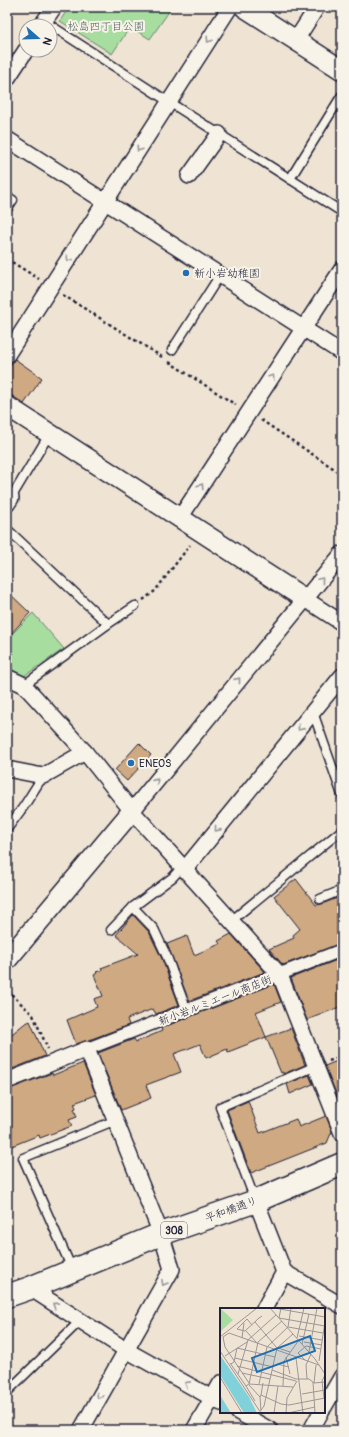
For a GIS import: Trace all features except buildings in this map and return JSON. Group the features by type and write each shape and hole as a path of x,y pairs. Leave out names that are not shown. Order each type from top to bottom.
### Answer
{"main road":[{"name":"平和橋通り","path":"7,1296 161,1234 256,1201 342,1164"}],"street":[{"path":"46,18 54,7"},
{"path":"7,355 230,7"},
{"path":"244,7 342,70"},
{"path":"296,40 317,7"},
{"path":"7,79 21,58"},
{"path":"189,176 219,134"},
{"path":"7,139 342,353"},
{"path":"180,518 342,269"},
{"path":"7,406 342,623"},
{"path":"7,960 132,811 342,554"},
{"path":"183,868 342,676"},
{"path":"7,677 24,685 85,752 132,811 280,975 342,1133"},
{"path":"7,769 43,776 85,752"},
{"name":"新小岩ルミエール商店街","path":"87,1049 342,950"},
{"path":"7,1081 87,1049 161,1234 172,1269 81,1430"},
{"path":"256,1201 284,1272 342,1306"},
{"path":"265,1308 284,1272"},
{"path":"30,1288 126,1350 217,1400"},
{"path":"325,1405 342,1377"},
{"path":"194,1430 217,1400 220,1388"},
{"path":"240,1413 270,1430"},
{"path":"311,1430 320,1413"}],"lane":[{"path":"58,32 342,212"},
{"path":"290,179 342,95"},
{"path":"7,196 13,200 7,209"},
{"path":"172,350 220,275"},
{"path":"9,501 50,433"},
{"path":"7,529 108,624"},
{"path":"24,685 135,606"},
{"path":"312,712 342,794"},
{"path":"7,829 43,776"},
{"path":"231,921 342,830"},
{"path":"111,930 134,907 183,868"},
{"path":"320,899 342,890"},
{"path":"134,907 154,929 167,957 187,1011"},
{"path":"256,1201 220,1107 316,1066"},
{"path":"72,1270 23,1158 116,1120"},
{"path":"7,1392 80,1321"}],"path":[{"path":"7,259 342,474"},
{"path":"135,606 155,591 200,531"},
{"path":"7,990 33,1015 54,1062"}],"green space":[{"name":"松島四丁目公園","path":"69,7 172,7 150,39 130,27 112,54 60,21"},
{"path":"33,613 64,649 24,676 7,670 7,639"}],"place":[{"name":"新小岩幼稚園","path":"186,273"},
{"name":"ENEOS","path":"131,763"}]}
